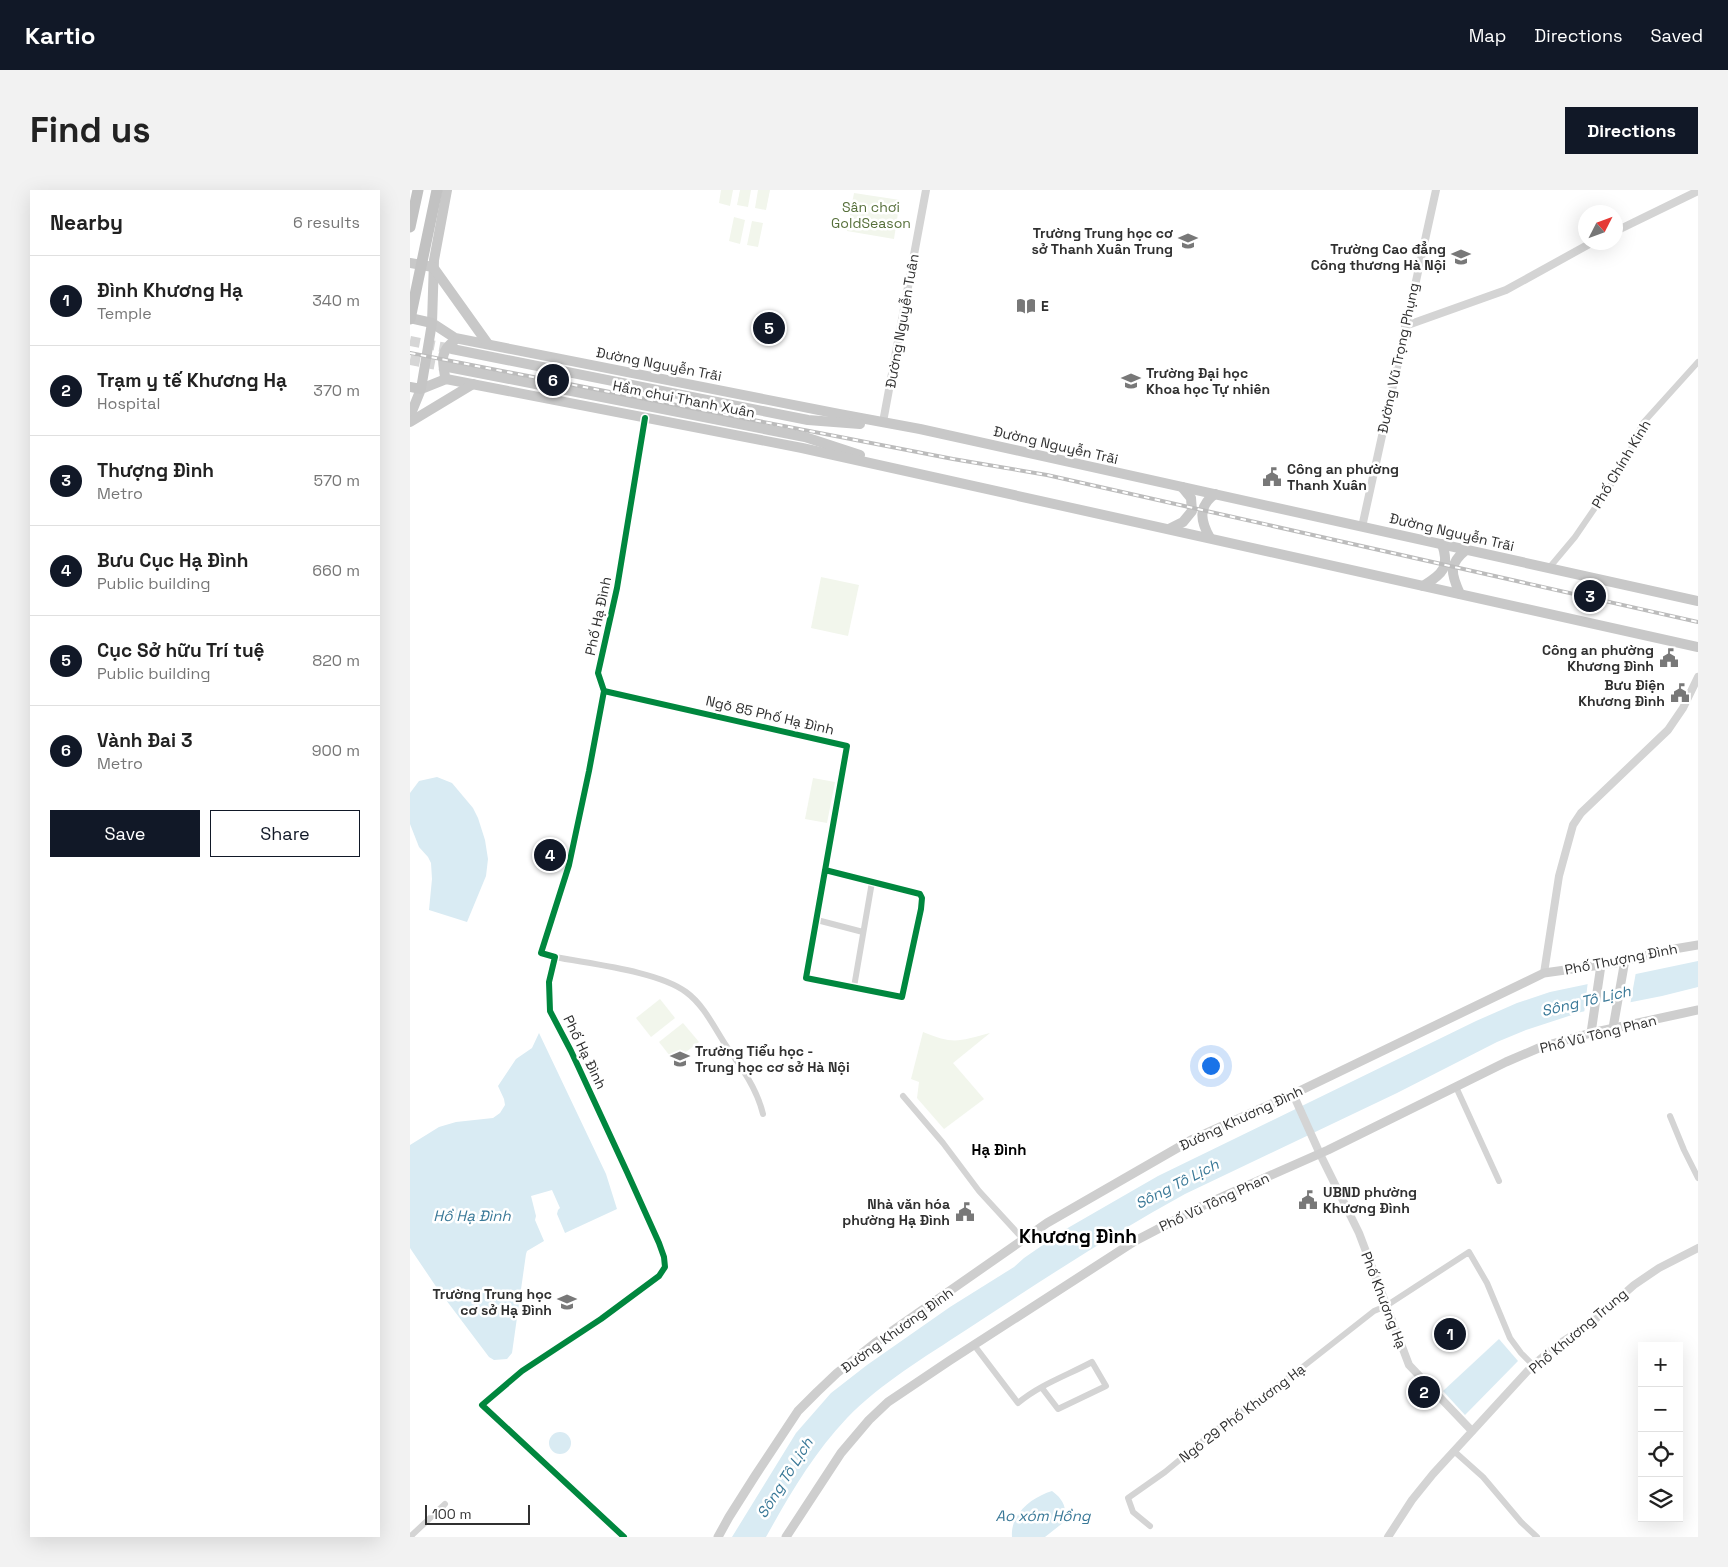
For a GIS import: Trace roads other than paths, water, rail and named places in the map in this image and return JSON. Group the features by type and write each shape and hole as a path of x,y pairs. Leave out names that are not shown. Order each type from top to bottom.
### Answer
{"highway":[{"path":"410,226 418,190"},
{"path":"410,319 437,190"},
{"name":"Đường Nguyễn Trãi","path":"410,319 432,323"},
{"path":"410,387 421,390 432,323"}],"main road":[{"path":"432,323 434,267 446,190"},
{"path":"410,263 434,267 488,344"},
{"name":"Đường Nguyễn Trãi","path":"432,323 455,338 920,429 1698,601"},
{"path":"446,379 442,362 444,351 455,338"},
{"name":"Hầm chui Thanh Xuân","path":"452,349 808,420 920,429"},
{"name":"Hầm chui Thanh Xuân","path":"448,367 805,437 910,472"},
{"path":"410,416 421,390 446,379 802,448 1698,646"},
{"path":"410,422 473,384"},
{"path":"1169,529 1183,522 1192,511 1191,498 1182,487"},
{"path":"1210,538 1203,525 1202,516 1206,503 1215,494"},
{"path":"1424,586 1436,578 1445,566 1446,559 1442,544"},
{"path":"1460,594 1452,574 1454,561 1466,550"},
{"name":"Phố Thượng Đình","path":"1544,972 1600,970 1624,960 1698,945"},
{"path":"1613,1028 1624,960"},
{"path":"1591,1033 1600,970"},
{"name":"Đường Khương Đình","path":"718,1537 739,1500 798,1411 816,1392 875,1344 1022,1239 1193,1139 1295,1097 1544,972"},
{"name":"Phố Vũ Tông Phan","path":"786,1537 841,1453 869,1420 888,1402 974,1344 1135,1241 1206,1204 1320,1154 1541,1047 1591,1033 1698,1010"}],"street":[{"name":"Đường Nguyễn Tuân","path":"884,422 926,190"},
{"name":"Đường Vũ Trọng Phụng","path":"1362,527 1436,190"},
{"path":"1623,228 1698,191"},
{"path":"1405,326 1506,290 1578,250"},
{"name":"Phố Chính Kinh","path":"1549,568 1575,537 1612,483 1644,423 1698,362"},
{"name":"Phố Hạ Đình","path":"624,1537 482,1405 522,1371 659,1276 665,1267 659,1243 628,1172 550,1011 549,982 555,957 541,953 569,866 604,691 598,674 617,588 645,418"},
{"path":"1544,972 1559,876 1573,825 1581,813 1668,730 1683,708 1698,677"},
{"name":"Ngõ 85 Phố Hạ Đình","path":"604,691 847,746 806,978 854,987"},
{"path":"825,870 920,894 922,898 921,909 902,997 854,987 872,882"},
{"path":"817,920 863,932"},
{"path":"555,957 632,972 675,985 687,993 700,1006 742,1069 759,1097 763,1114"},
{"path":"1456,1087 1499,1181"},
{"path":"903,1096 943,1143 979,1190 1022,1239"},
{"name":"Phố Khương Hạ","path":"1295,1097 1320,1154 1359,1233 1409,1365 1472,1431"},
{"path":"1670,1116 1698,1178"},
{"name":"Phố Khương Trung","path":"1388,1537 1412,1500 1433,1474 1533,1365 1556,1346 1592,1322 1634,1284 1659,1268 1698,1248"},
{"path":"1386,1306 1469,1252 1487,1282 1510,1338 1533,1365"},
{"name":"Ngõ 29 Phố Khương Hạ","path":"1150,1526 1133,1512 1128,1498 1165,1472 1212,1433 1295,1374 1374,1311 1386,1306"},
{"path":"974,1344 1018,1403 1026,1396 1092,1362 1106,1386 1058,1410 1042,1388"},
{"path":"1455,1452 1482,1477 1521,1522 1537,1537"},
{"path":"411,1536 445,1504"}],"water":[{"path":"437,777 452,783 473,808 485,840 488,859 486,876 467,922 429,910 432,879 431,863 419,847 410,824 410,793 419,781"},
{"name":"Sông Tô Lịch","path":"1698,961 1698,987 1581,1012 1526,1030 1497,1042 1397,1093 1185,1194 1129,1226 935,1350 874,1393 847,1418 823,1446 793,1490 766,1537 732,1537 796,1433 831,1393 867,1365 950,1307 1014,1267 1066,1229 1158,1176 1476,1021 1517,1003 1550,992"},
{"name":"Hồ Hạ Đình","path":"539,1033 606,1174 617,1209 565,1233 557,1214 560,1208 552,1190 531,1196 536,1216 535,1220 544,1241 527,1251 526,1254 512,1353 507,1359 494,1360 489,1357 437,1288 410,1248 410,1145 439,1127 456,1122 493,1118 500,1113 505,1105 498,1086 516,1059 532,1048"},
{"path":"1499,1339 1518,1361 1465,1415 1443,1391"},
{"path":"560,1432 568,1435 571,1443 568,1451 560,1454 552,1451 549,1443 552,1435"},
{"name":"Ao xóm Hồng","path":"1052,1491 1064,1504 1065,1510 1062,1514 1064,1522 1045,1537 1012,1537 1015,1521 1024,1508 1037,1497"}],"tunnel":[{"path":"410,341 452,349"},
{"path":"410,360 448,367"}],"railway":[{"path":"410,353 953,459 1047,475 1698,622"}],"place":[{"name":"Trường Trung học cơ sở Thanh Xuân Trung","path":"1188,241"},
{"name":"Trường Cao đẳng Công thương Hà Nội","path":"1461,257"},
{"name":"E","path":"1026,306"},
{"name":"Cục Sở hữu Trí tuệ","path":"769,328"},
{"name":"Vành Đai 3","path":"553,380"},
{"name":"Trường Đại học Khoa học Tự nhiên","path":"1131,381"},
{"name":"Công an phường Thanh Xuân","path":"1272,477"},
{"name":"Thượng Đình","path":"1590,596"},
{"name":"Công an phường Khương Đình","path":"1669,658"},
{"name":"Bưu Điện Khương Đình","path":"1680,693"},
{"name":"Bưu Cục Hạ Đình","path":"550,855"},
{"name":"Trường Tiểu học - Trung học cơ sở Hà Nội","path":"680,1059"},
{"name":"UBND phường Khương Đình","path":"1308,1200"},
{"name":"Nhà văn hóa phường Hạ Đình","path":"965,1212"},
{"name":"Trường Trung học cơ sở Hạ Đình","path":"567,1302"},
{"name":"Đình Khương Hạ","path":"1450,1334"},
{"name":"Trạm y tế Khương Hạ","path":"1424,1392"}],"district":[{"name":"Hạ Đình","path":"999,1150"},
{"name":"Khương Đình","path":"1078,1236"}],"park label":[{"name":"Sân chơi GoldSeason","path":"871,215"}]}
